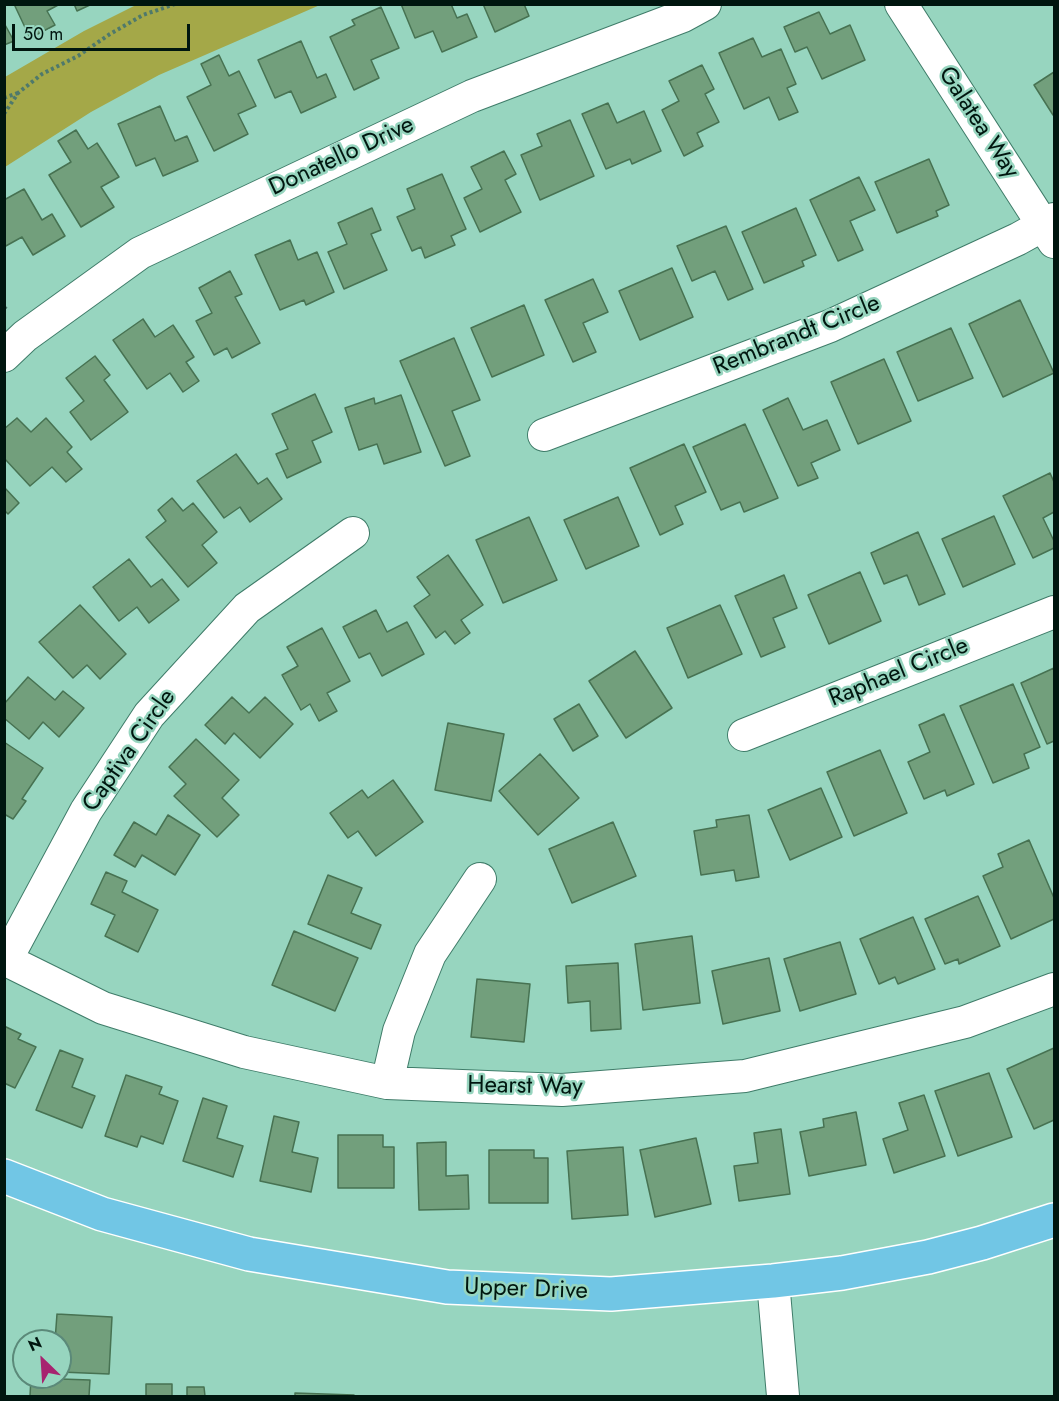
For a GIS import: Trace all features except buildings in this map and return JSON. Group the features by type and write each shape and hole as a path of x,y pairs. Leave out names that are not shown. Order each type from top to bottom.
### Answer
{"main road":[{"name":"Upper Drive","path":"4,1176 102,1214 249,1254 447,1287 611,1294 842,1273 928,1257 1054,1220"}],"street":[{"name":"Donatello Drive","path":"4,356 25,336 141,253 472,96 683,16 705,4"},
{"name":"Galatea Way","path":"901,4 1051,229"},
{"name":"Rembrandt Circle","path":"544,435 830,326 1051,229"},
{"name":"Captiva Circle","path":"5,959 86,812 149,715 247,608 352,534"},
{"name":"Raphael Circle","path":"744,735 1054,612"},
{"path":"387,1083 399,1031 430,954 480,879"},
{"name":"Hearst Way","path":"5,959 103,1008 244,1052 387,1083 562,1090 746,1076 965,1022 1054,989"},
{"path":"773,1281 783,1396"}],"path":[{"path":"4,99 18,93 42,74 78,56 143,15 175,4"},
{"path":"4,114 18,93"}],"shaded area":[{"path":"138,4 320,5 159,75 91,112 5,167 5,77 84,31"}]}
